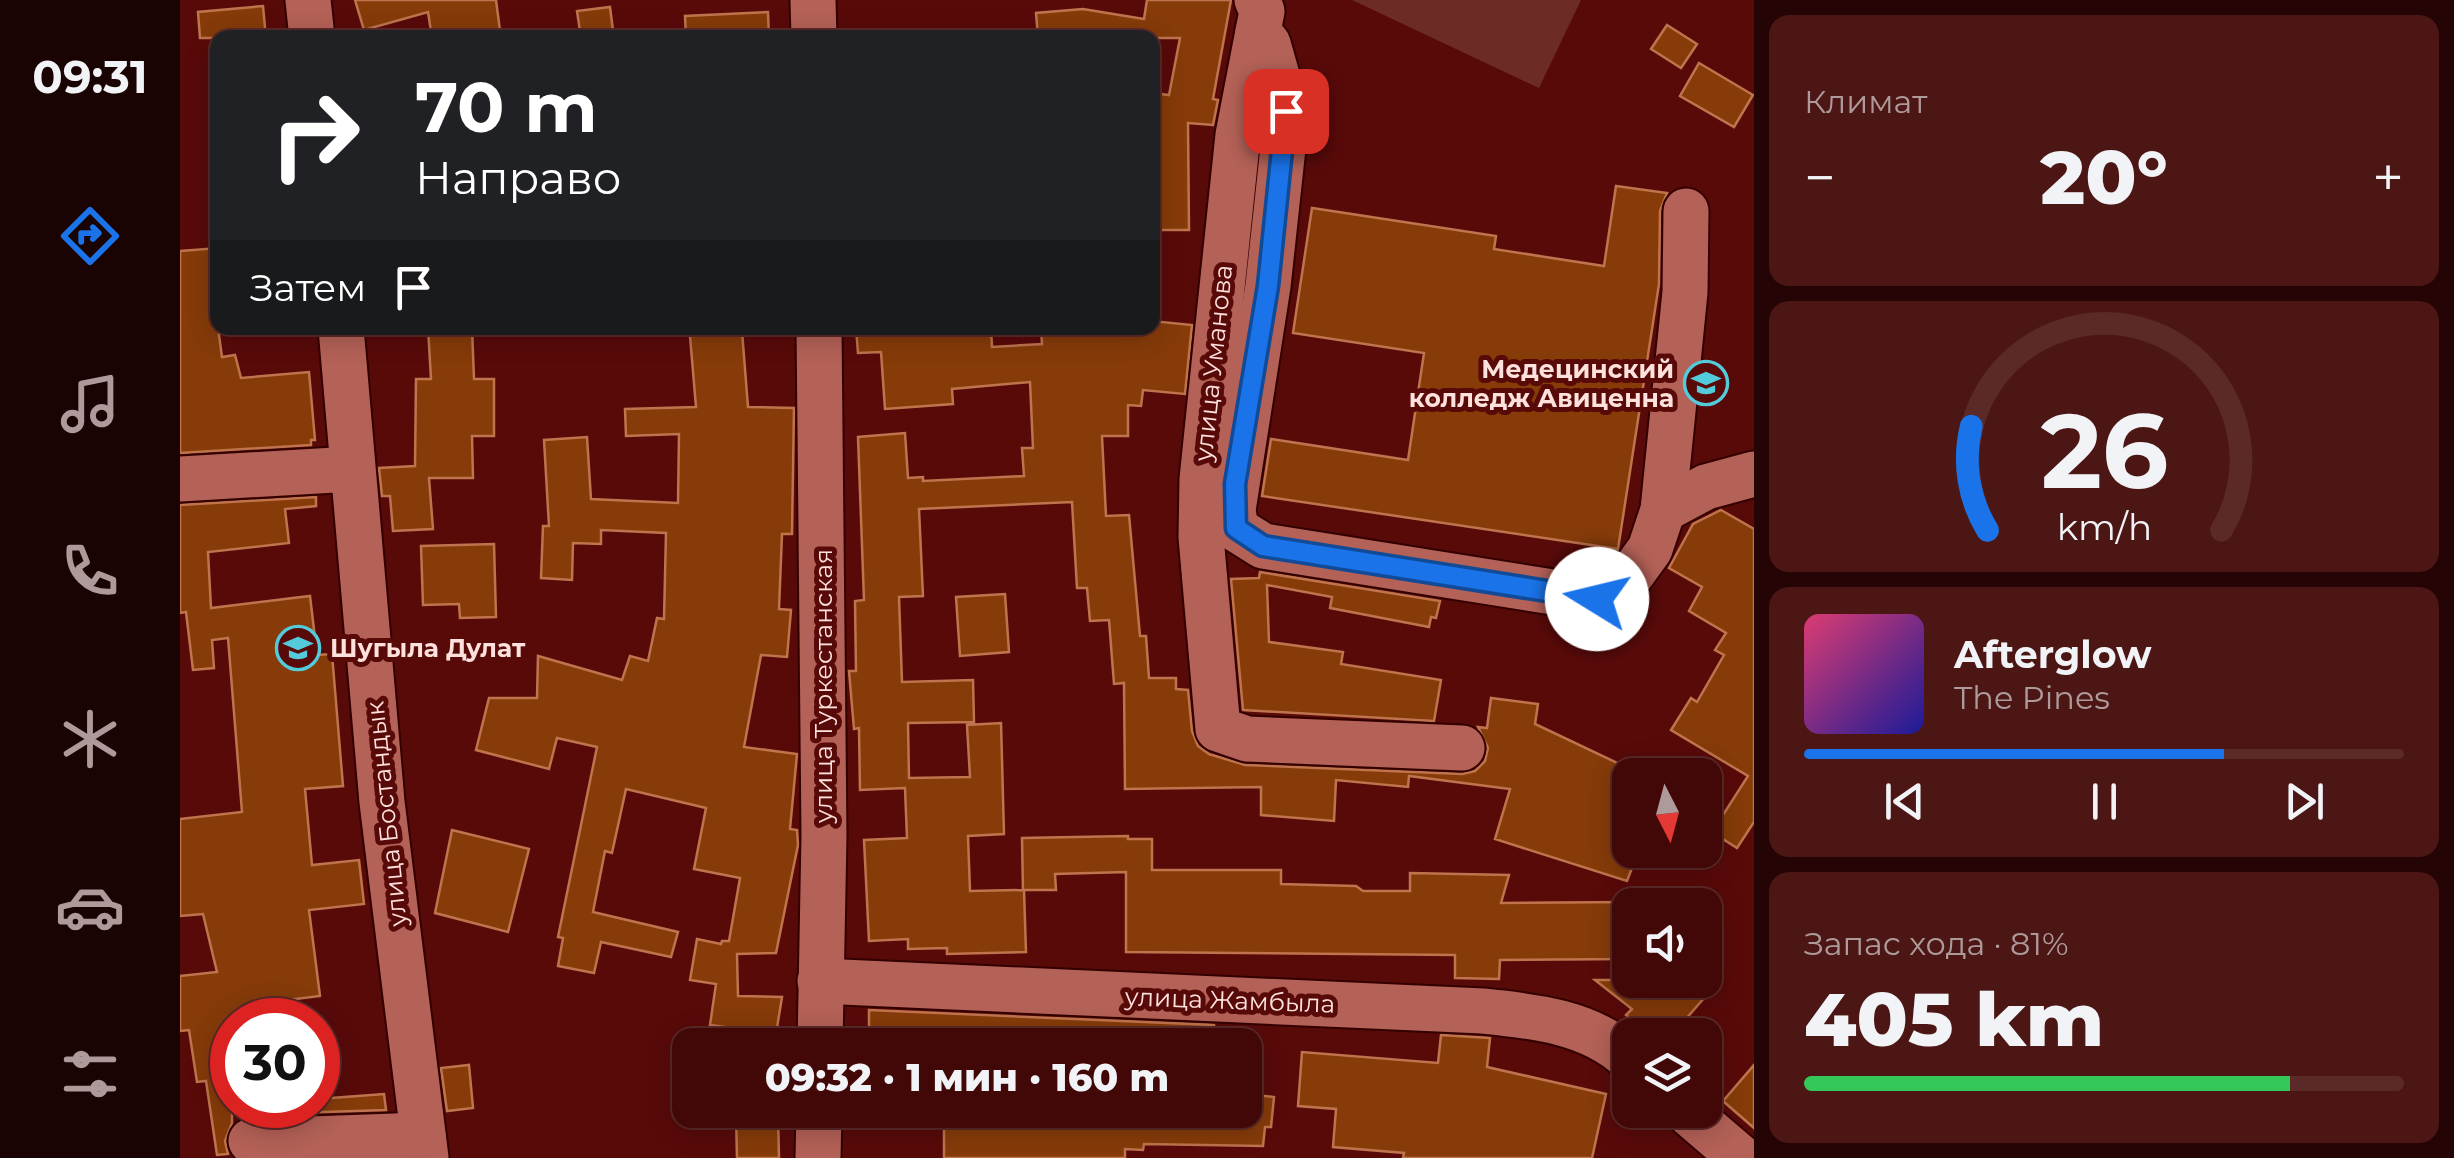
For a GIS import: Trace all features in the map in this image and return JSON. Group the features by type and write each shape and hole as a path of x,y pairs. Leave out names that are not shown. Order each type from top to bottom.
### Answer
{"street":[{"path":"308,0 311,30"},
{"path":"812,0 814,30"},
{"path":"1257,16 1286,111 1268,286 1235,484 1236,528 1263,546 1597,599 1630,578 1650,549 1664,510 1685,292 1686,211"},
{"name":"улица Уманова","path":"1257,16 1238,134 1202,479 1201,537 1218,729 1247,739 1462,748"},
{"name":"улица Бостандык","path":"342,335 382,802 425,1146"},
{"name":"улица Туркестанская","path":"819,335 824,836 820,1028"},
{"path":"180,479 352,469"},
{"path":"1664,510 1706,488 1754,474"},
{"name":"улица Жамбыла","path":"820,981 1483,1010 1536,1016 1586,1031 1612,1048"},
{"path":"818,1158 819,1128"},
{"path":"1707,1128 1741,1158"},
{"path":"251,1141 425,1146"}],"shaded area":[{"path":"1352,0 1581,0 1539,88"}],"building":[{"path":"355,0 496,0 500,30 431,30 428,12 364,30"},
{"path":"1147,0 1231,0 1213,99 1218,100 1213,125 1188,123 1189,230 1160,230 1160,94 1169,95 1180,38 1160,38 1160,30 1037,30 1036,13 1083,9 1144,19"},
{"path":"263,6 265,30 210,30 210,38 200,38 198,12"},
{"path":"610,7 613,30 580,30 577,11"},
{"path":"768,12 769,30 686,30 685,16"},
{"path":"1667,25 1697,44 1681,68 1651,49"},
{"path":"1699,63 1753,95 1734,127 1680,96"},
{"path":"1616,186 1667,193 1660,211 1659,284 1618,549 1262,496 1271,439 1408,460 1424,353 1293,333 1312,208 1496,236 1494,249 1604,266"},
{"path":"210,249 210,335 219,335 222,357 235,355 241,378 309,372 315,440 311,440 311,445 180,453 180,251"},
{"path":"1160,322 1192,325 1185,394 1143,390 1141,406 1128,405 1128,436 1102,436 1106,516 1129,515 1140,636 1146,636 1149,678 1176,678 1176,689 1188,690 1192,731 1198,746 1209,754 1245,765 1462,774 1475,771 1485,761 1488,748 1478,727 1487,728 1491,698 1538,704 1535,724 1612,760 1612,868 1632,868 1627,881 1495,839 1510,789 1409,776 1408,787 1336,780 1334,821 1261,815 1261,787 1125,789 1124,683 1114,684 1109,620 1090,621 1087,588 1077,588 1072,502 919,509 923,596 899,597 902,682 973,680 974,722 908,723 909,778 970,777 967,725 1001,723 1004,834 968,836 970,891 1023,890 1022,838 1152,839 1152,870 1281,870 1281,884 1356,886 1363,891 1410,891 1410,873 1509,875 1501,903 1612,902 1612,959 1500,960 1499,979 1455,978 1455,955 1126,952 1126,872 1055,874 1056,890 1024,890 1026,952 947,954 947,948 908,949 908,939 869,941 864,840 907,838 905,788 860,790 859,728 854,729 849,671 856,671 855,601 864,600 858,437 905,433 908,478 923,477 923,481 1024,476 1022,448 1033,448 1030,382 952,389 953,404 885,409 881,352 858,353 857,335 991,335 992,347 1042,344 1041,335 1160,335"},
{"path":"428,335 472,335 474,379 494,379 494,436 472,436 473,478 429,478 433,529 393,531 390,496 382,496 379,468 415,466 416,379 431,379"},
{"path":"742,335 748,407 794,408 792,534 782,534 779,609 791,610 787,657 761,655 744,747 797,754 790,829 797,830 798,845 776,953 737,954 738,996 782,997 777,1028 710,1025 716,984 690,980 697,939 721,944 729,941 740,878 694,869 706,808 626,789 612,853 605,851 593,912 678,932 671,957 601,942 594,973 558,966 563,938 558,937 597,747 557,738 549,769 476,750 489,698 537,698 538,656 622,680 630,656 648,661 657,618 664,619 666,533 601,530 601,544 573,543 572,580 541,578 543,526 549,526 544,440 587,437 591,499 678,503 679,434 626,436 625,409 696,407 690,336"},
{"path":"316,497 316,506 285,509 289,543 208,552 211,608 310,596 317,655 332,654 343,786 305,789 312,865 359,860 364,904 309,910 320,996 210,998 210,1108 206,1081 197,1082 189,1030 180,1031 180,976 217,972 203,914 180,916 180,819 242,812 228,638 212,640 214,668 193,670 186,612 180,613 180,505"},
{"path":"1721,510 1754,529 1754,822 1737,848 1722,838 1722,816 1748,776 1671,730 1691,698 1697,702 1724,655 1715,650 1726,633 1689,611 1702,587 1669,568 1693,524"},
{"path":"494,544 496,617 460,618 459,604 423,605 421,546"},
{"path":"1260,572 1440,601 1429,627 1330,608 1332,597 1267,585 1269,642 1343,652 1341,664 1441,680 1434,721 1243,710 1231,579 1259,578"},
{"path":"1005,594 1009,652 960,656 956,597"},
{"path":"452,830 529,849 508,932 435,913"},
{"path":"1595,980 1612,980 1612,993"},
{"path":"1618,998 1704,998 1687,1018 1630,1018 1626,1015 1632,1009"},
{"path":"869,1010 1214,1025 1214,1028 869,1028"},
{"path":"1441,1035 1490,1038 1487,1067 1606,1094 1592,1158 1403,1158 1404,1153 1333,1147 1336,1109 1298,1106 1302,1052 1438,1063"},
{"path":"469,1065 473,1108 447,1111 441,1068"},
{"path":"1754,1065 1754,1128 1723,1101"},
{"path":"384,1094 386,1110 340,1111 340,1097"},
{"path":"1262,1096 1274,1097 1271,1127 1265,1127 1263,1146 1144,1144 1143,1150 1125,1149 1125,1158 944,1158 944,1128 1262,1128"},
{"path":"213,1128 230,1128 225,1141 228,1154 217,1155"},
{"path":"736,1128 778,1128 779,1158 737,1158"}],"place":[{"name":"Медецинский колледж Авиценна","path":"1706,383"},
{"name":"Шугыла Дулат","path":"298,648"}],"route":[{"path":"1286,111 1268,286 1235,484 1236,528 1263,546 1597,599"}]}
